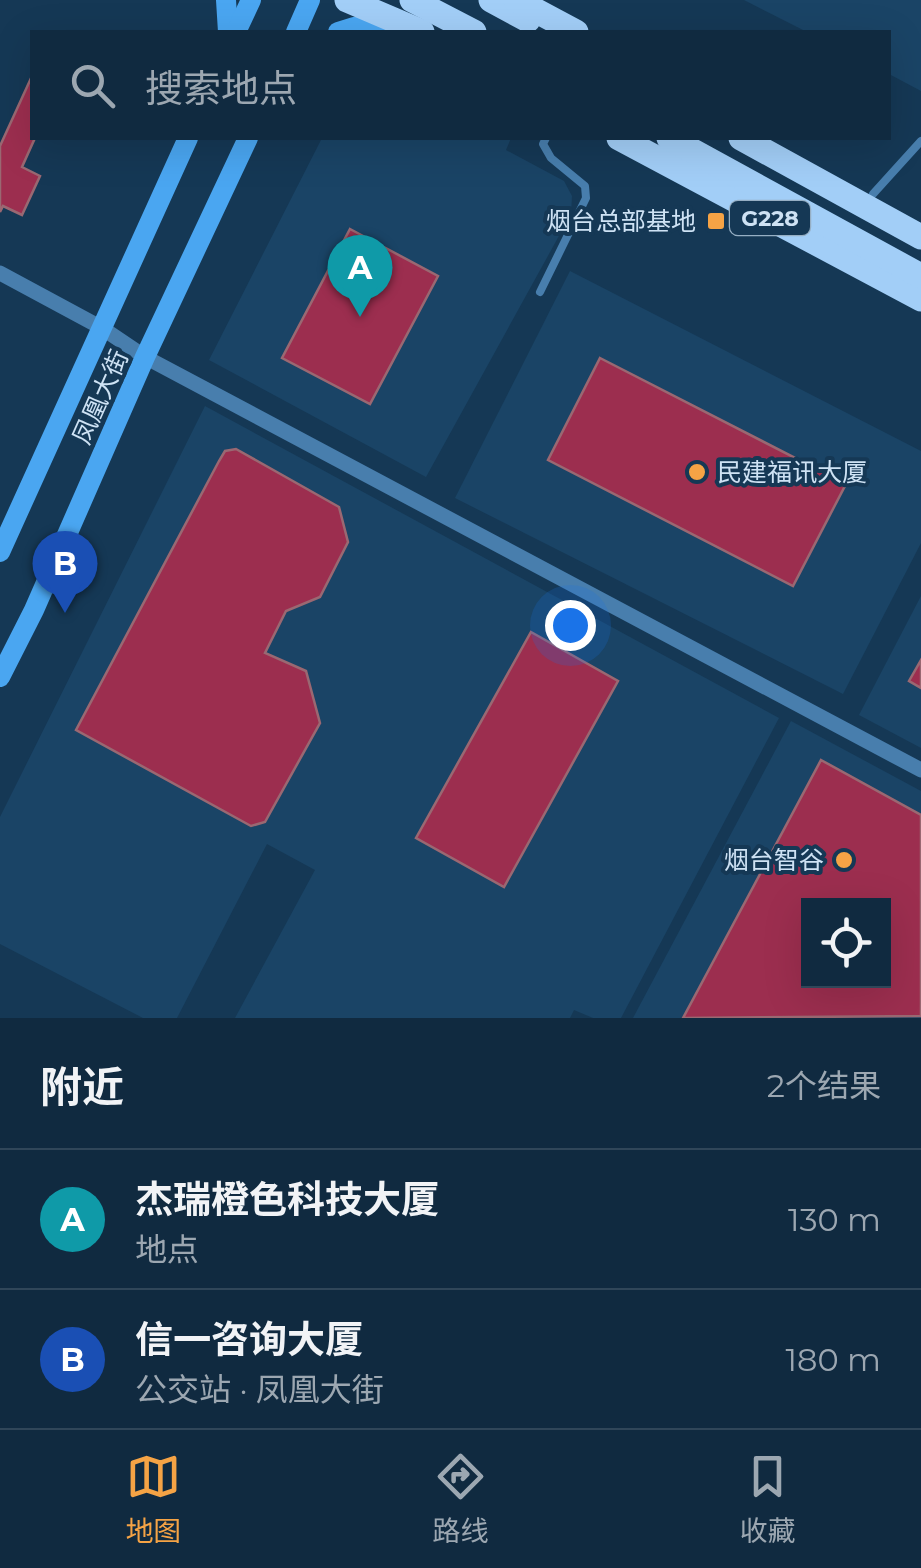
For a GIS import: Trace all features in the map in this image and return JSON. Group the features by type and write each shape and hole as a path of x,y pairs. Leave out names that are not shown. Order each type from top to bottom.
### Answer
{"highway":[{"path":"347,0 465,30"},
{"path":"492,0 546,30"},
{"path":"516,0 572,30"},
{"name":"G228","path":"623,140 921,299"},
{"path":"673,140 921,276"},
{"path":"744,140 921,237"},
{"name":"G228","path":"773,140 921,220"}],"main road":[{"path":"226,0 228,30"},
{"path":"237,30 251,0"},
{"path":"297,30 310,0"},
{"path":"344,30 413,18"},
{"name":"凤凰大街","path":"0,552 187,140"},
{"name":"凤凰大街","path":"0,676 34,610 144,357 247,140"}],"street":[{"path":"0,273 102,328 144,357 921,770"}],"lane":[{"path":"540,292 586,198 585,186 551,158 543,144 545,140"},
{"path":"873,194 921,141"}],"shaded area":[{"path":"744,0 921,0 921,91 891,75 891,30 803,30"},
{"path":"321,140 510,140 506,150 564,181 572,196 571,214 426,477 209,360"},
{"path":"570,271 921,451 921,543 843,694 455,498"},
{"path":"205,406 779,718 621,1018 593,1018 574,1010 570,1018 235,1018 315,870 267,844 177,1018 143,1018 0,944 0,817"},
{"path":"921,596 921,748 859,715"},
{"name":"烟台智谷","path":"791,721 921,791 921,1018 633,1018"}],"building":[{"path":"30,80 30,140 34,140 22,167 40,176 22,215 3,206 0,212 0,146"},
{"path":"350,229 438,276 370,404 282,358"},
{"name":"民建福讯大厦","path":"600,358 846,484 793,586 548,460"},
{"path":"236,449 339,507 348,542 320,597 286,611 265,653 306,671 320,723 265,822 251,826 76,730 219,461 225,451"},
{"path":"531,632 618,681 504,887 416,838"},
{"path":"921,660 921,688 909,681"},
{"name":"烟台智谷","path":"821,760 921,815 921,1016 683,1018"}],"place":[{"name":"烟台总部基地","path":"716,221"},
{"name":"杰瑞橙色科技大厦","path":"360,317"},
{"name":"民建福讯大厦","path":"697,472"},
{"name":"信一咨询大厦","path":"65,613"},
{"name":"烟台智谷","path":"844,860"}]}
